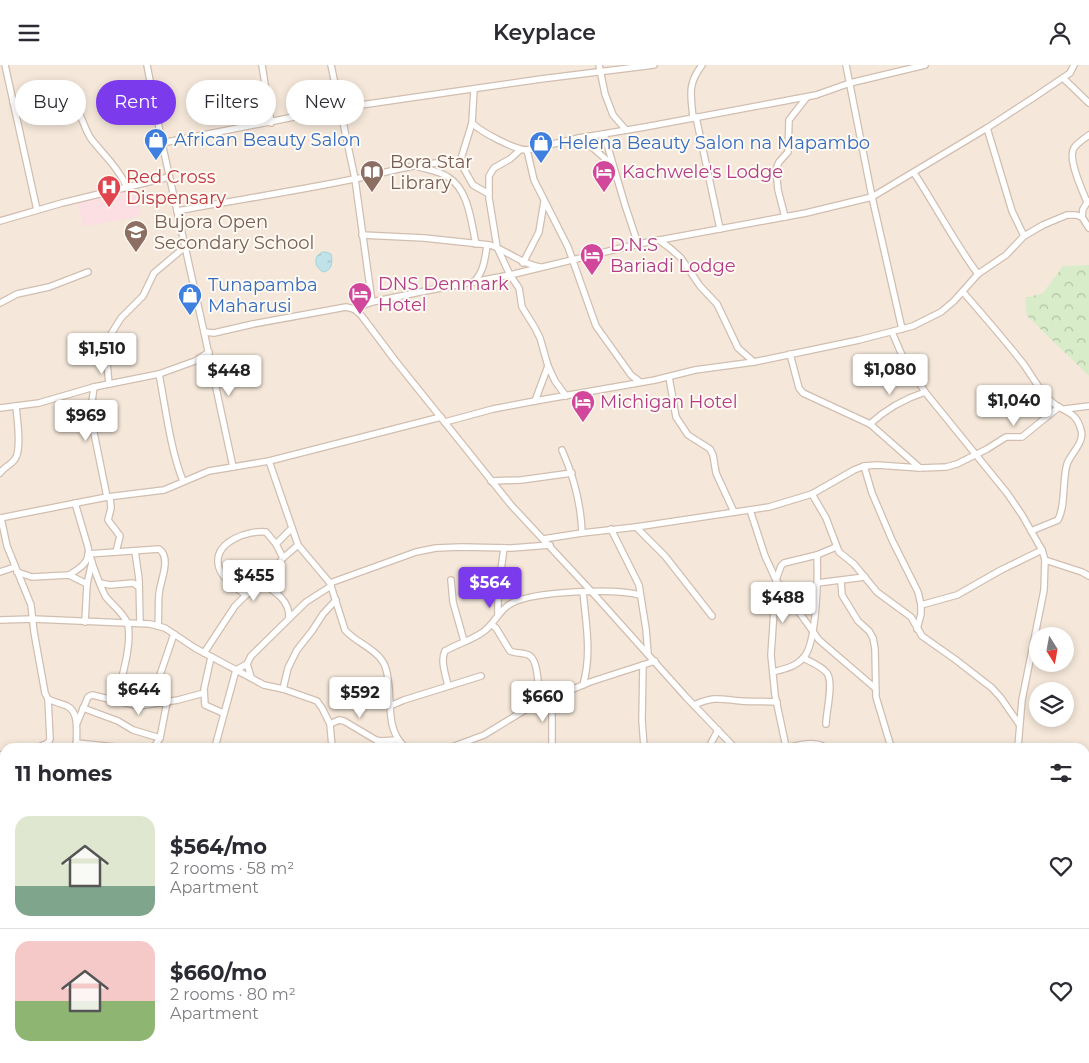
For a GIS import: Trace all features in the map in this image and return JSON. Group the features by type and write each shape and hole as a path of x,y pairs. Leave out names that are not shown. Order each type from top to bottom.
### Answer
{"street":[{"path":"5,65 37,210"},
{"path":"147,65 169,177 198,299 201,321 233,467"},
{"path":"262,65 264,80"},
{"path":"331,65 334,80"},
{"path":"364,105 600,68 654,65"},
{"path":"702,65 692,82 694,117 720,229"},
{"path":"846,65 872,197 902,329"},
{"path":"472,123 484,133 520,150 527,150 579,138 807,97 850,83 925,65"},
{"path":"354,309 372,302 544,268 638,244 784,217 872,197 987,128 1070,73 1074,65"},
{"path":"600,68 604,94 613,115 626,130"},
{"path":"1063,78 1089,103"},
{"path":"474,89 472,123 460,162 473,185 489,194"},
{"path":"784,217 776,169 779,162 788,152 789,120 807,97"},
{"path":"13,102 55,99 71,105 80,115 88,135 117,168 127,187"},
{"path":"162,143 260,125"},
{"path":"344,125 355,179 372,302"},
{"path":"987,128 1012,211 1024,236"},
{"path":"604,134 638,244"},
{"path":"1082,217 1083,209 1088,201 1078,177 1072,153 1073,149 1089,135"},
{"path":"579,138 613,166"},
{"path":"520,150 490,172 489,194 497,247 510,275 519,288 522,307 540,338 548,365 559,388 566,396"},
{"path":"527,150 534,180 574,261 596,326 631,375 640,382"},
{"path":"177,211 355,179 415,166 460,162"},
{"path":"415,166 438,172 450,178 457,186 467,205 476,244"},
{"path":"914,173 937,207 964,255 978,274"},
{"path":"0,221 169,177"},
{"path":"523,263 539,231 544,202"},
{"path":"48,743 50,739 48,699 45,693 32,605 16,569 4,534 1,518 108,497 164,490 209,471 269,461 443,419 669,377 695,370 754,362 892,332 928,320 941,312 978,274 1006,255 1024,236 1056,219 1067,215 1076,215 1082,217 1089,228"},
{"path":"362,235 424,238 487,245 497,247 523,263 544,268"},
{"path":"659,240 681,258 700,286 717,304 738,348 754,362"},
{"path":"474,282 483,268 487,245"},
{"path":"109,385 106,353 108,339 121,318 143,295 154,273 186,246"},
{"path":"0,303 17,294 49,287 88,272"},
{"path":"962,292 998,332 1048,397 1059,407 1072,413 1082,432 1082,437 1070,455 1064,478 1062,513 1058,520 1031,531"},
{"path":"204,332 214,333 346,307 354,309 361,315 491,481 730,743"},
{"path":"892,332 901,353 925,392 1007,493 1042,550 1045,560 1044,590 1025,680 1018,743"},
{"path":"0,408 39,403 94,387 159,374 187,365 208,352"},
{"path":"790,354 799,388 803,393 870,424 920,468"},
{"path":"535,401 548,365"},
{"path":"159,374 175,458 183,481"},
{"path":"669,377 676,417 688,435 710,449 716,473 734,512"},
{"path":"94,387 91,409 92,423 111,507 108,521 115,527 120,536 116,552"},
{"path":"870,424 882,412 910,397 925,392"},
{"path":"0,473 4,467 14,461 18,452 16,406"},
{"path":"1065,409 1089,406"},
{"path":"543,539 769,507 812,494 864,466 946,467 975,455 1006,437 1022,437 1059,407"},
{"path":"1082,437 1089,438"},
{"path":"562,450 572,473 580,502 582,533"},
{"path":"269,461 298,545 330,584 345,629 349,635 378,656 384,664 393,730 400,743"},
{"path":"864,466 872,493 902,563 914,581 921,605 917,629"},
{"path":"491,481 521,480 572,473"},
{"path":"812,494 826,518 836,547 843,556 854,564 883,598 911,617 922,636 956,659 992,688 1001,697 1019,725"},
{"path":"0,572 16,569 32,577 69,575 83,566 88,559 88,547 75,503"},
{"path":"750,510 765,556 776,580 813,629 819,640 875,688"},
{"path":"636,527 665,556 712,615"},
{"path":"276,544 292,528"},
{"path":"611,529 639,585 648,654"},
{"path":"246,595 225,577 218,565 219,555 224,547 237,538 250,533 266,533 276,544 283,557"},
{"path":"204,653 235,606 246,595 263,584 283,557 298,545"},
{"path":"217,743 236,670 247,664 251,656 289,618 330,584 416,552 461,547 504,548 550,545"},
{"path":"786,743 777,703 773,672 772,647 776,580 784,563 817,555 836,547"},
{"path":"498,615 497,599 504,548"},
{"path":"88,554 159,549 163,552 164,567 159,593 158,626"},
{"path":"921,605 957,595 1007,566 1042,550"},
{"path":"135,551 139,579 140,623"},
{"path":"88,554 106,597 128,623 125,661 116,701"},
{"path":"773,672 797,664 808,651 813,629 817,583 817,555"},
{"path":"1045,560 1089,576"},
{"path":"85,622 87,584 92,561"},
{"path":"69,575 87,584"},
{"path":"817,583 866,577"},
{"path":"100,583 110,585 133,583 139,579"},
{"path":"451,580 454,602 464,641"},
{"path":"841,581 842,595 858,621 869,631 873,638 876,658 875,688 890,743"},
{"path":"133,583 139,587"},
{"path":"263,584 276,592 283,600 288,607 289,618"},
{"path":"448,685 443,656 445,651 482,633 492,625 503,609 511,603 535,596 583,592 623,591 640,595"},
{"path":"583,592 589,652 583,685"},
{"path":"283,689 288,668 297,650 336,600"},
{"path":"0,620 33,619 140,623 165,628 204,653 264,685 283,689 316,701 322,708 330,725 332,743"},
{"path":"492,625 496,628 510,651 530,655 533,659 538,681 538,704"},
{"path":"150,704 174,633"},
{"path":"211,657 204,693 204,705 224,713"},
{"path":"803,658 819,667 829,678 830,691 826,725"},
{"path":"463,743 484,735 503,725 521,712 538,704 583,685 655,661"},
{"path":"247,664 250,677"},
{"path":"643,665 644,743"},
{"path":"390,706 404,699 481,676"},
{"path":"76,725 88,697 92,695 140,706 204,693"},
{"path":"694,705 708,699 723,698 777,703"},
{"path":"48,699 70,707 76,725 76,743"},
{"path":"552,699 552,743"},
{"path":"156,743 160,738 167,702"},
{"path":"83,708 118,721 132,730 160,738"},
{"path":"330,725 339,720 344,721 376,740 397,740"},
{"path":"710,743 718,730"}],"shaded area":[{"path":"0,65 1089,65 1089,743 0,743"},
{"name":"Red Cross Dispensary","path":"135,187 141,216 83,227 77,200"}],"green space":[{"path":"1089,265 1089,376 1027,316 1025,298 1043,293 1063,266"}],"water":[{"path":"322,252 331,254 332,260 330,268 323,272 316,263 317,256"}],"place":[{"name":"African Beauty Salon","path":"156,161"},
{"name":"Helena Beauty Salon na Mapambo","path":"541,164"},
{"name":"Bora Star Library","path":"372,193"},
{"name":"Kachwele's Lodge","path":"604,193"},
{"name":"Red Cross Dispensary","path":"109,208"},
{"name":"Bujora Open Secondary School","path":"136,253"},
{"name":"D.N.S Bariadi Lodge","path":"592,276"},
{"name":"DNS Denmark Hotel","path":"360,315"},
{"name":"Tunapamba Maharusi","path":"190,316"},
{"name":"Michigan Hotel","path":"583,423"}]}
